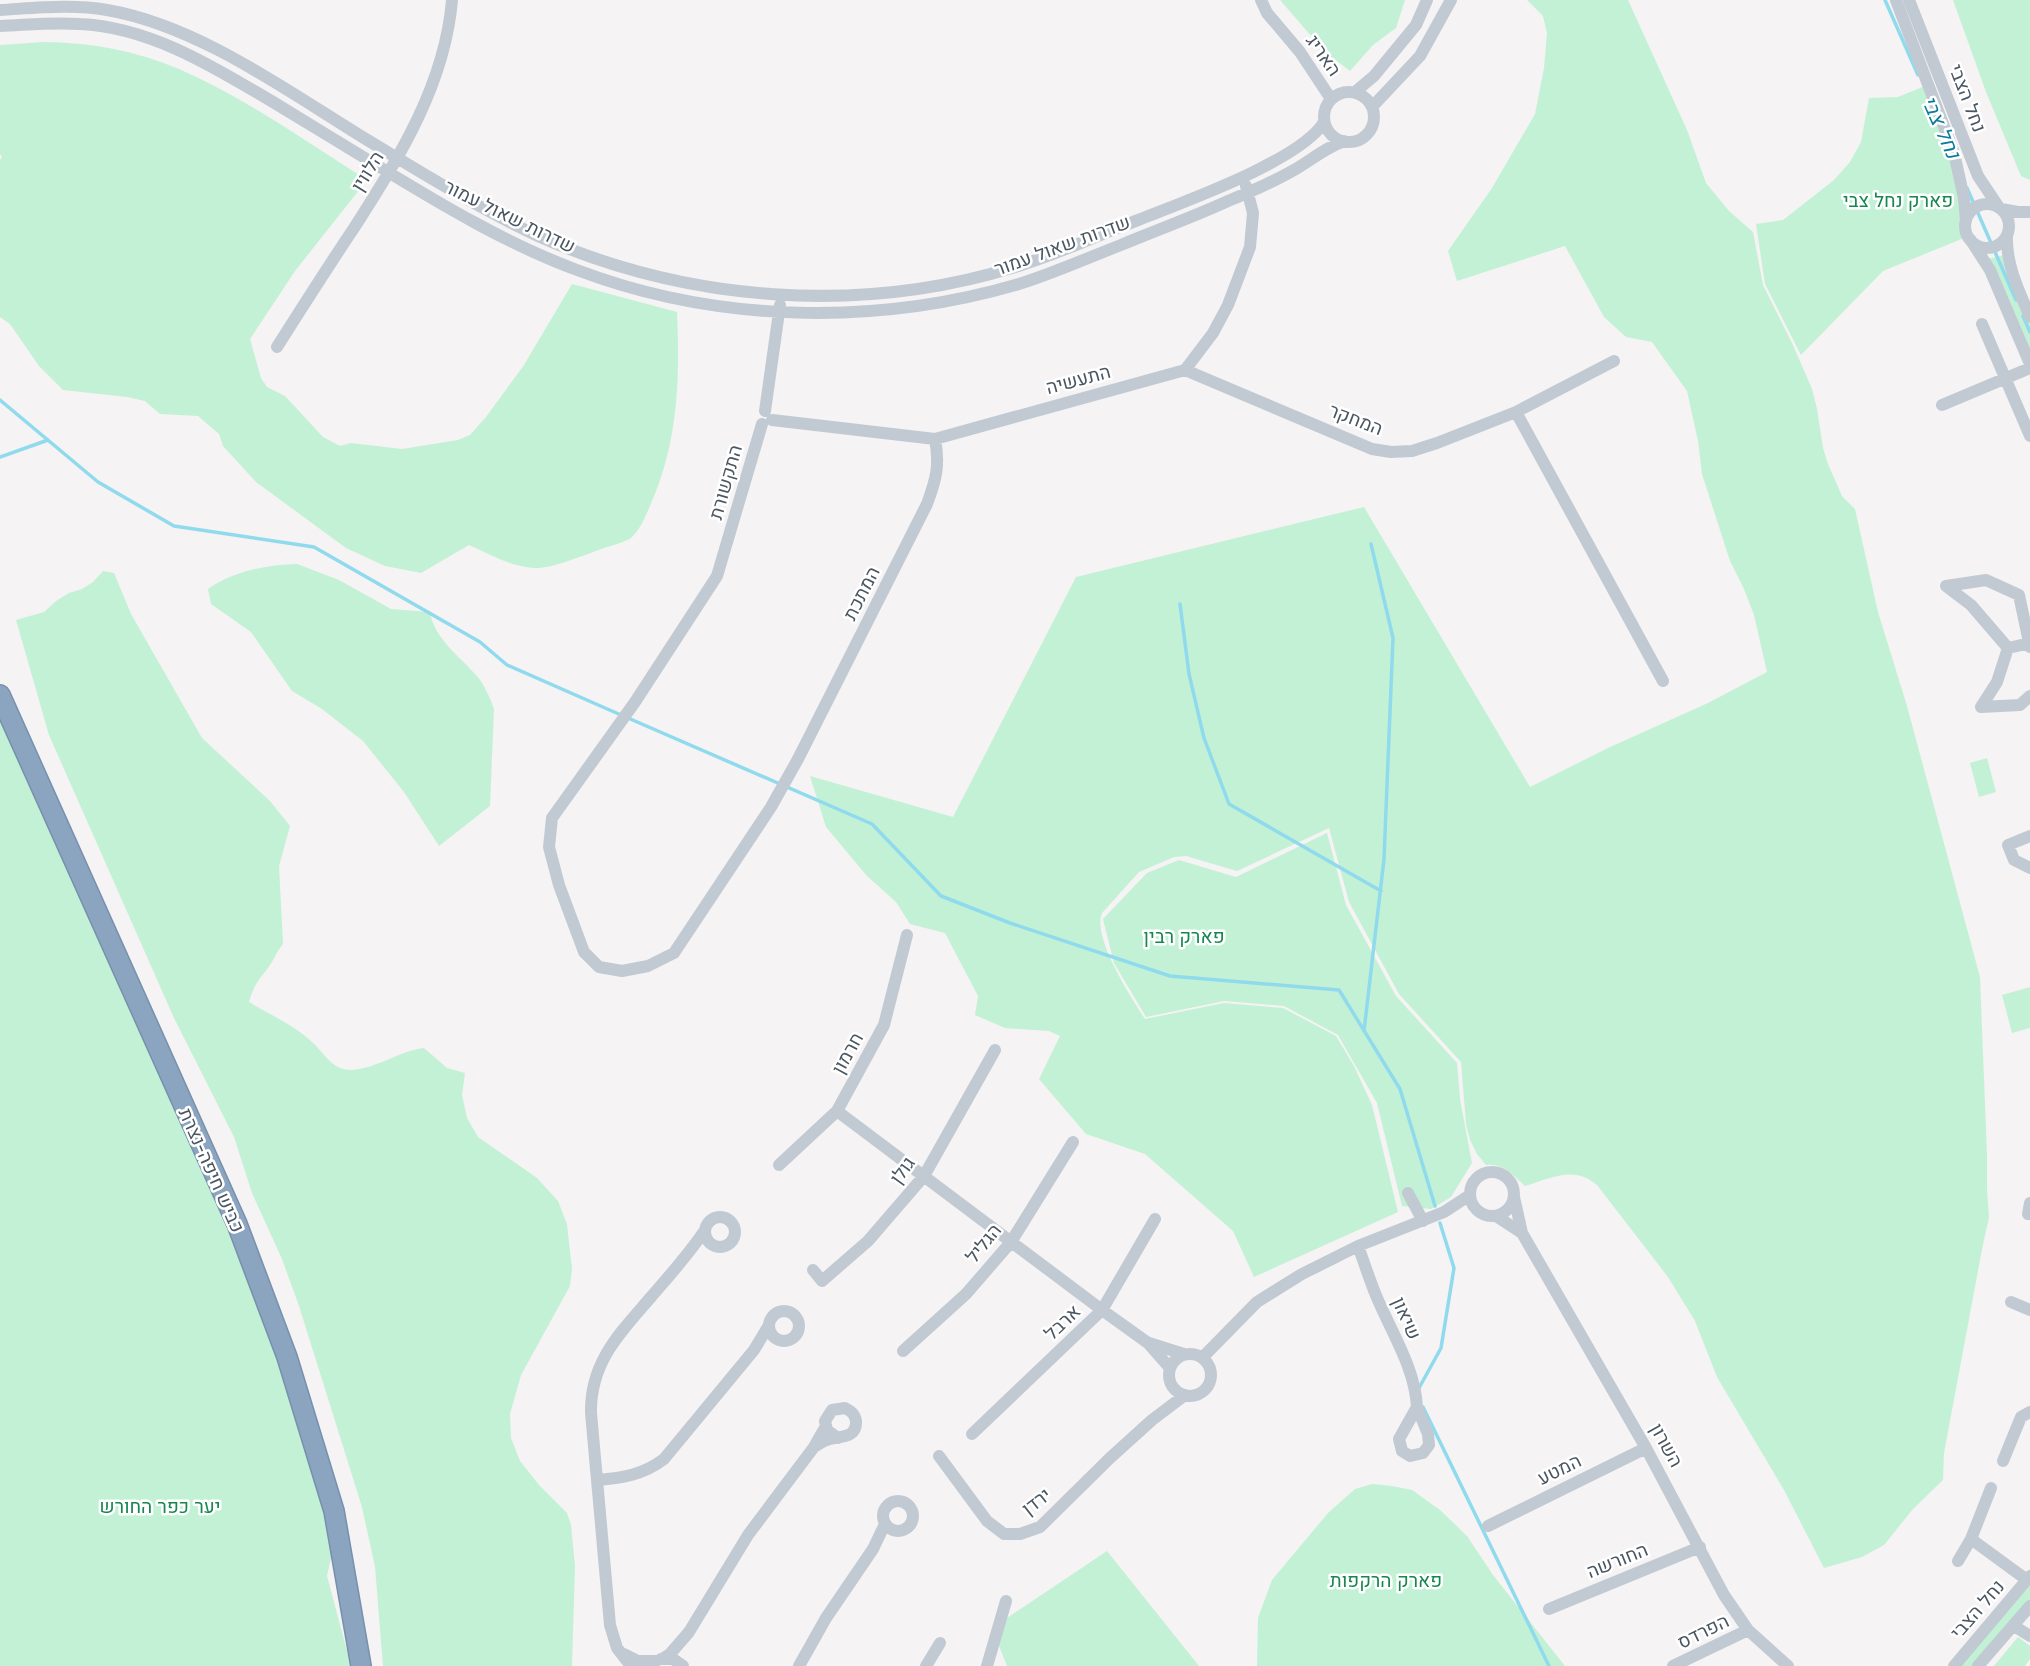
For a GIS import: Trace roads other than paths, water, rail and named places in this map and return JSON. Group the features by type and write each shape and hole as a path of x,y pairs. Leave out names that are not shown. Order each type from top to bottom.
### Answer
{"highway":[{"name":"כביש חיפה-נצרת","path":"0,695 237,1224 287,1357 334,1511 361,1666"}],"street":[{"name":"הלווין","path":"277,347 398,158 433,85 450,29 452,0"},
{"name":"האריג","path":"1261,0 1267,13 1300,52 1331,99"},
{"path":"1355,92 1374,76 1416,25 1427,0"},
{"path":"1372,107 1420,56 1451,0"},
{"name":"נחל הצבי","path":"1896,0 1954,153 1966,221"},
{"name":"נחל הצבי","path":"1909,0 1978,176 2000,207"},
{"name":"שדרות שאול עמור","path":"0,10 81,7 109,10 169,27 236,60 439,183 535,234 625,269 717,289 818,296 895,291 941,285 1016,267 1242,176 1308,141 1324,122"},
{"name":"שדרות שאול עמור","path":"0,26 80,24 106,27 163,43 228,75 430,198 528,250 576,270 664,297 715,306 779,312 818,313 897,308 944,302 1021,283 1248,192 1344,141"},
{"path":"1346,92 1355,92 1362,95 1372,107 1374,115 1370,131 1356,141 1344,141 1333,135 1324,122 1324,114 1331,99 1346,92"},
{"path":"1185,370 1213,333 1228,305 1250,247 1253,213 1242,176"},
{"path":"1942,405 2030,366 1990,270 1965,228 1969,214 1981,205 1989,204 2030,213"},
{"path":"2000,207 2008,218 2007,255 2030,317"},
{"path":"1970,239 1990,248 1999,244 2011,227 2030,213"},
{"name":"התקשורת","path":"780,294 766,418 717,576 643,690 552,818 549,847 559,885 584,952 599,967 622,971 648,966 674,953 771,807 798,760"},
{"path":"1982,324 2030,436"},
{"name":"המחקר","path":"1185,370 1373,449 1391,452 1412,451 1516,412 1614,361"},
{"name":"התעשיה","path":"766,418 935,439 1185,370"},
{"path":"1516,412 1663,681"},
{"name":"המתכת","path":"798,760 928,504 937,477 938,455 935,439"},
{"path":"1986,580 2019,595 2030,644 2008,648 1970,605 1946,586 1986,580"},
{"path":"2008,648 1997,682 1981,708 2020,705 2030,696"},
{"path":"2030,836 2008,845 2014,860 2030,868"},
{"name":"חרמון","path":"779,1165 837,1111 884,1025 907,935"},
{"name":"גולן","path":"813,1270 822,1281 868,1241 924,1176 995,1051"},
{"path":"837,1111 1149,1343 1203,1357 1211,1369 1209,1387 1205,1392 1185,1395 1176,1391 1170,1374 1149,1343"},
{"name":"הגליל","path":"903,1352 966,1294 1011,1242 1073,1142"},
{"path":"1494,1171 1501,1173 1512,1183 1514,1197 1508,1210 1496,1216 1483,1215 1469,1195 1475,1179 1494,1171"},
{"path":"1408,1193 1423,1221"},
{"path":"1203,1357 1257,1302 1301,1274 1358,1246 1444,1212 1469,1195"},
{"name":"השרון","path":"1514,1197 1522,1234 1646,1448 1724,1595 1748,1630 1788,1666"},
{"path":"2030,1203 2030,1214"},
{"path":"1444,1212 1478,1211"},
{"name":"השרון","path":"1496,1216 1522,1234"},
{"path":"631,1666 615,1643 610,1625 590,1400 599,1367 617,1338 686,1257 709,1222 716,1217 725,1217 734,1225 735,1237 729,1244 703,1248 686,1257"},
{"name":"ארבל","path":"972,1434 1102,1310 1155,1219"},
{"path":"705,1230 707,1239 713,1245"},
{"name":"שיאון","path":"1358,1246 1375,1293 1406,1363 1416,1392 1417,1407"},
{"path":"2011,1302 2030,1310"},
{"path":"597,1480 636,1474 664,1459 754,1350 772,1317 780,1312 789,1312 796,1316 799,1328 790,1341 771,1342 754,1350"},
{"path":"769,1325 771,1334 779,1341"},
{"path":"1160,1413 1176,1359 1184,1354"},
{"name":"ירדן","path":"939,1456 988,1521 1004,1534 1020,1534 1041,1527 1110,1458 1160,1413 1185,1395"},
{"path":"656,1662 670,1654 690,1629 754,1527 814,1447 829,1413 836,1408 845,1408 852,1413 856,1420 853,1432 846,1437 831,1438 814,1447"},
{"path":"2003,1461 2021,1417 2030,1412"},
{"path":"825,1426 838,1438"},
{"name":"המטע","path":"1488,1525 1646,1448"},
{"path":"1958,1562 1971,1539 1991,1488"},
{"path":"873,1549 890,1536 908,1529 914,1518 907,1504 894,1502 887,1506 883,1515 885,1524 891,1530 900,1532"},
{"path":"799,1666 826,1618 873,1549 885,1524"},
{"path":"1971,1539 2029,1578"},
{"name":"החורשה","path":"1549,1609 1700,1547"},
{"name":"נחל הצבי","path":"1954,1666 2029,1578"},
{"path":"987,1666 1006,1601"},
{"name":"נחל הצבי","path":"1978,1666 2030,1605"},
{"path":"2014,1626 2030,1636"},
{"path":"615,1643 629,1657 638,1661 673,1659 683,1666 690,1629"},
{"name":"הפרדס","path":"1674,1666 1748,1630"},
{"path":"926,1666 940,1643"}],"waterway":[{"name":"נחל צבי","path":"1885,0 1918,75"},
{"name":"נחל צבי","path":"1967,188 2016,300"},
{"name":"נחל צבי","path":"2023,316 2030,332"},
{"path":"0,400 98,482 174,526 314,547 480,642 507,665 621,715"},
{"path":"0,457 48,440"},
{"path":"1364,1031 1384,859 1393,638 1371,544"},
{"path":"1180,604 1189,674 1204,738 1229,804 1381,891"},
{"path":"628,718 872,824 941,896 1010,923 1170,976 1339,990 1400,1089 1435,1206"},
{"path":"1419,1388 1441,1348 1454,1268 1440,1223"},
{"path":"1423,1407 1549,1666"}],"park label":[{"name":"פארק נחל צבי","path":"1898,200"},
{"name":"פארק רבין","path":"1184,936"},
{"name":"יער כפר החורש","path":"160,1506"},
{"name":"פארק הרקפות","path":"1386,1580"}]}
